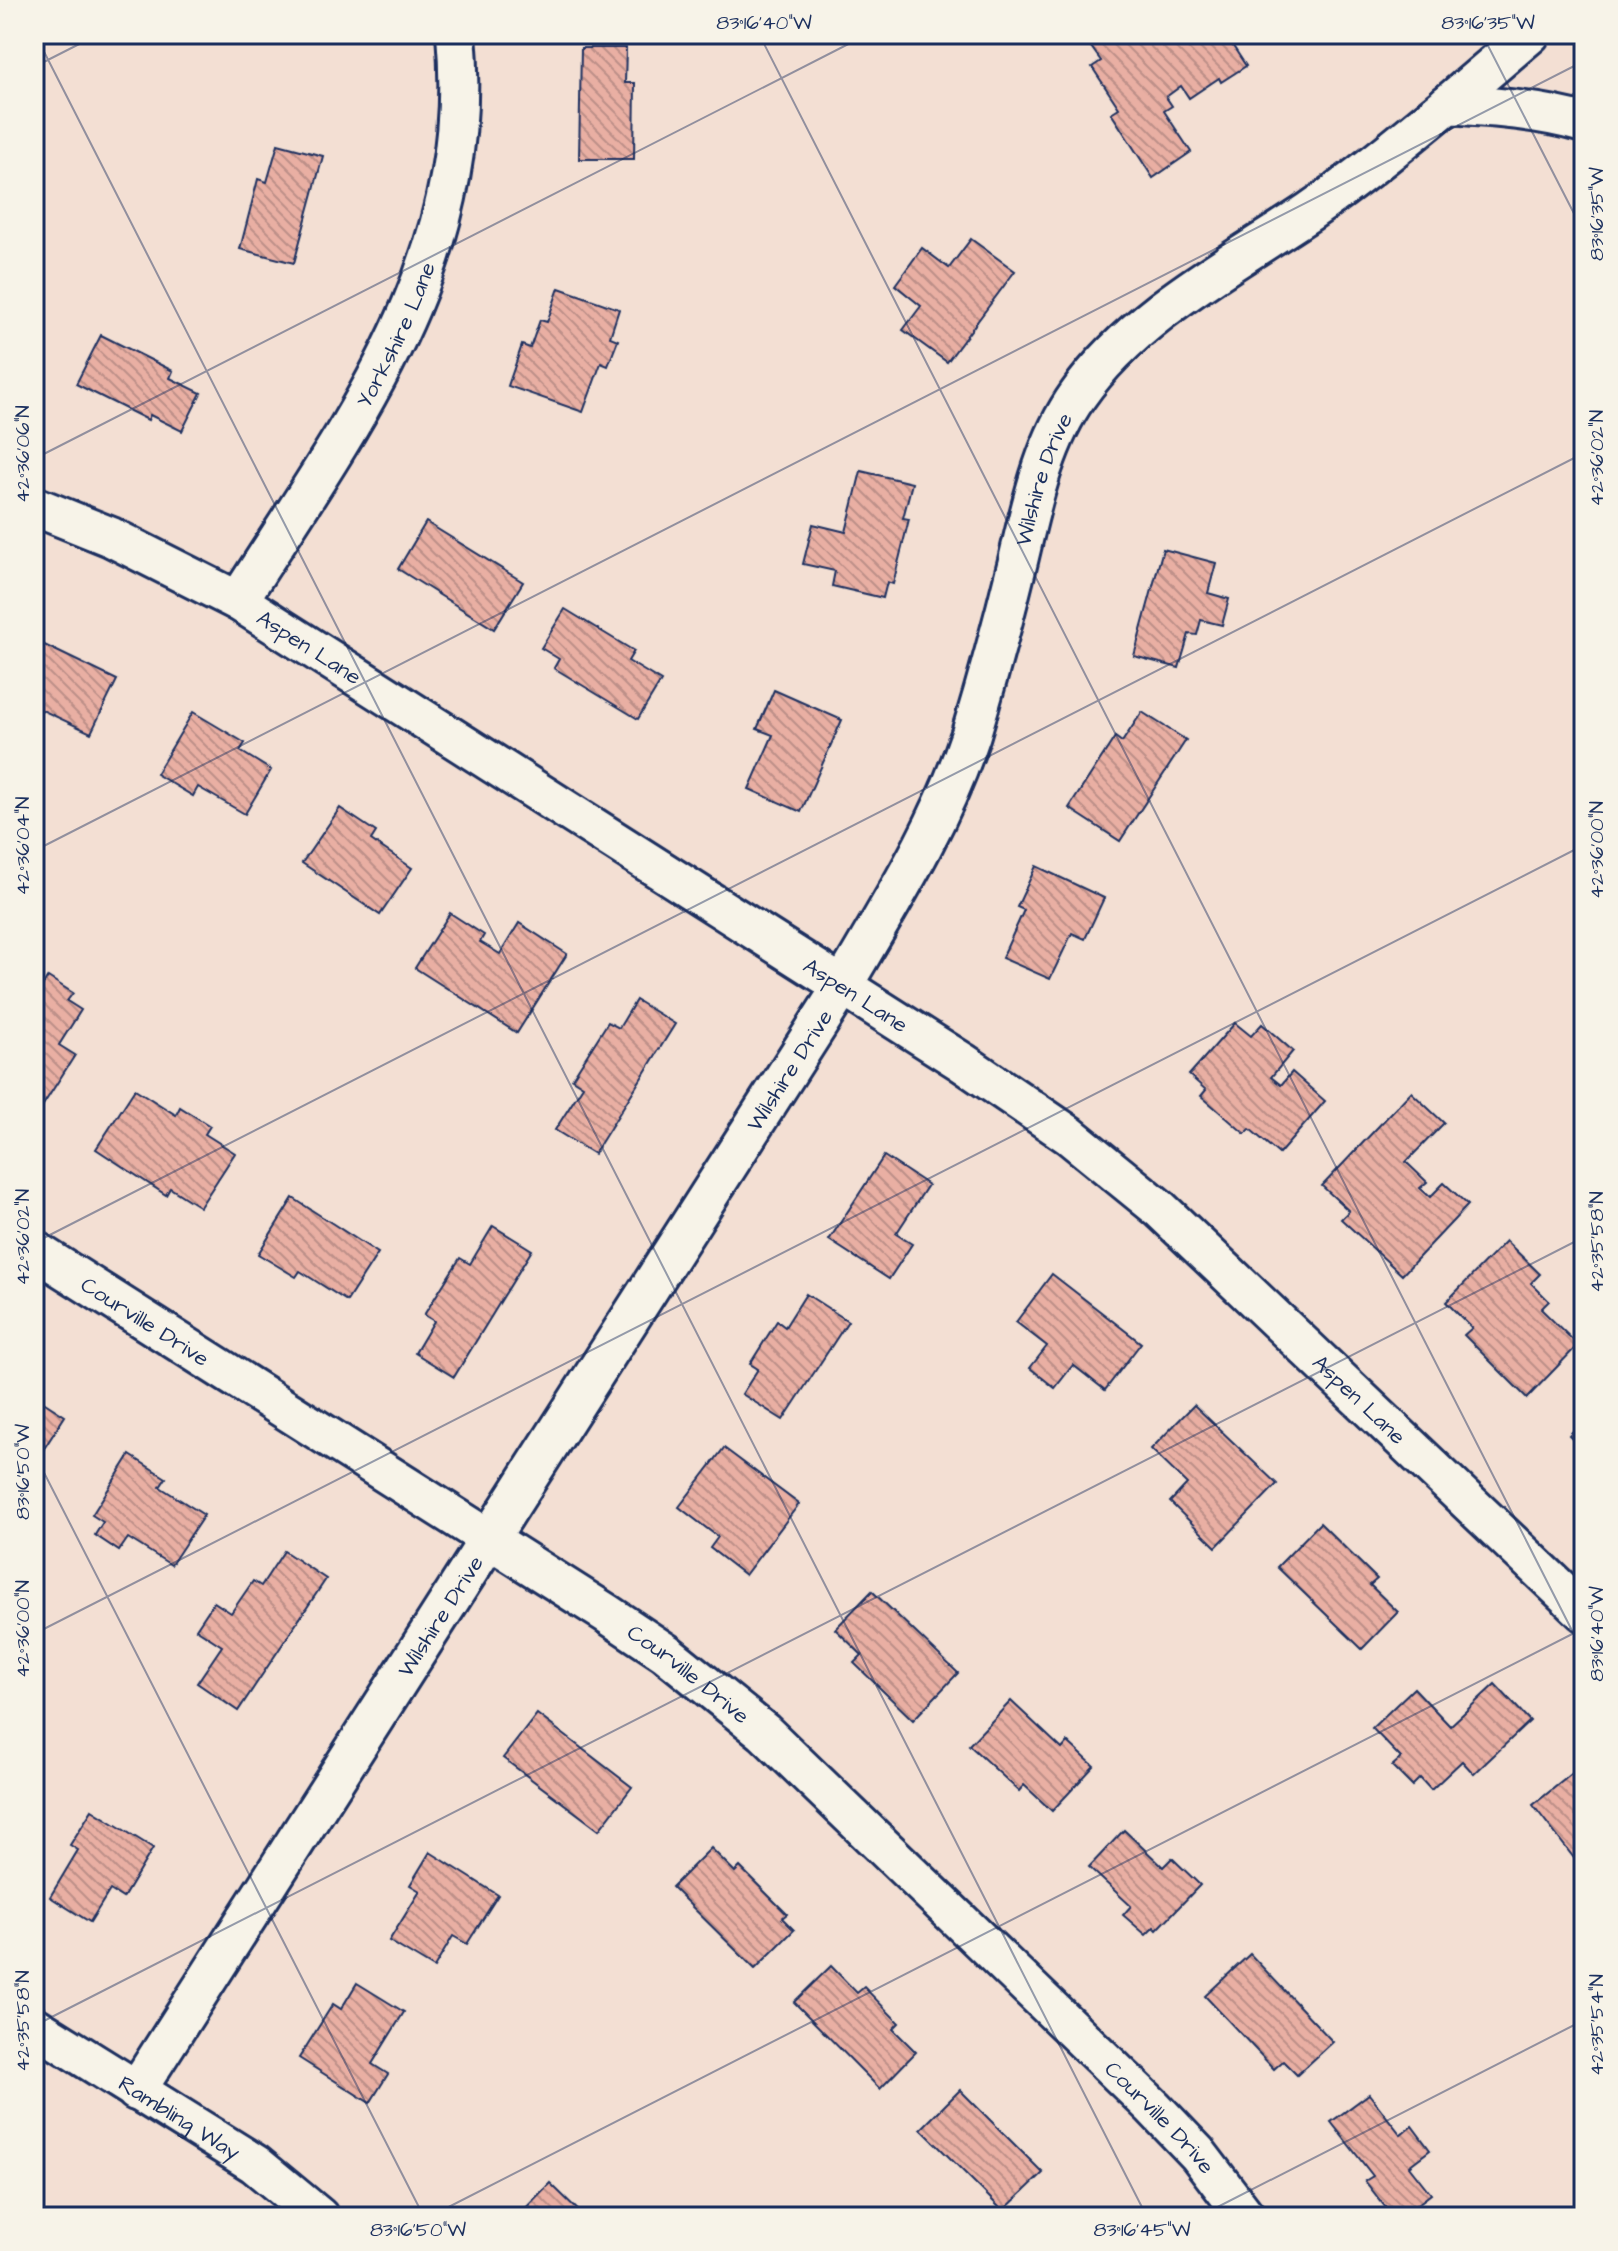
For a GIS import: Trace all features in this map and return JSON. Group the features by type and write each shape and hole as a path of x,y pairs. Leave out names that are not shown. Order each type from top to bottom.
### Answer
{"street":[{"name":"Yorkshire Lane","path":"238,601 350,424 406,322 438,231 450,177 458,102 456,34"},
{"name":"Wilshire Drive","path":"136,2091 842,987 910,872 956,777 996,648 1025,531 1052,442 1078,395 1120,344 1159,313 1313,209 1387,154 1530,34"},
{"path":"1448,104 1512,108 1584,123"},
{"name":"Aspen Lane","path":"34,506 111,537 238,601 1018,1100 1116,1171 1204,1250 1584,1612"},
{"name":"Courville Drive","path":"34,1250 666,1653 764,1732 1153,2107 1198,2154 1246,2217"},
{"name":"Rambling Way","path":"34,2026 255,2164 319,2217"}],"building":[{"path":"1104,34 1125,34 1130,41 1141,34 1225,34 1246,66 1221,82 1219,78 1189,98 1181,86 1166,97 1172,106 1164,111 1191,152 1153,178 1111,113 1119,108 1092,67 1101,61 1089,44"},
{"path":"581,48 626,48 625,83 635,83 634,159 579,159"},
{"path":"278,144 323,156 294,263 240,249 258,179 267,182"},
{"path":"971,239 1015,271 947,362 903,330 921,306 895,285 922,248 949,268"},
{"path":"559,288 619,309 610,337 618,340 608,366 601,363 583,412 508,386 522,345 530,348 540,320 547,322"},
{"path":"101,335 173,371 170,378 201,393 182,431 150,415 148,420 76,384"},
{"path":"861,471 912,483 903,518 909,519 893,584 887,582 883,598 832,586 835,571 803,564 813,524 846,532"},
{"path":"426,522 523,582 494,629 398,569"},
{"path":"1163,549 1216,563 1208,593 1229,599 1222,625 1201,620 1197,635 1189,634 1179,668 1134,656"},
{"path":"565,609 634,651 628,661 661,681 638,719 554,668 559,659 541,648"},
{"path":"34,640 117,680 91,733 40,709 34,721"},
{"path":"774,690 842,720 801,812 749,789 773,735 757,729"},
{"path":"193,712 245,743 240,751 271,770 245,814 198,787 193,796 156,774"},
{"path":"1142,712 1186,740 1120,841 1069,808 1115,737 1122,742"},
{"path":"340,808 376,832 371,840 412,868 380,915 302,863"},
{"path":"1036,866 1104,898 1085,939 1072,933 1050,979 1002,958 1024,910 1017,907"},
{"path":"450,913 484,935 480,942 500,954 519,923 567,954 517,1033 415,968"},
{"path":"48,977 73,993 67,1001 81,1010 59,1045 75,1055 38,1113 34,1111 34,980 43,985"},
{"path":"636,1000 675,1024 594,1154 555,1130 583,1086 572,1079 608,1022 619,1028"},
{"path":"1235,1023 1251,1036 1262,1024 1293,1051 1271,1077 1281,1085 1292,1072 1325,1101 1279,1154 1250,1129 1245,1134 1201,1096 1206,1090 1189,1075"},
{"path":"135,1089 176,1115 180,1107 210,1126 205,1134 235,1153 200,1207 170,1188 166,1195 96,1149"},
{"path":"1411,1092 1444,1123 1406,1162 1427,1182 1420,1188 1430,1197 1444,1183 1468,1205 1402,1275 1341,1219 1349,1211 1322,1186"},
{"path":"884,1156 928,1185 896,1234 912,1244 889,1279 829,1240"},
{"path":"293,1198 378,1253 347,1301 300,1271 296,1277 258,1254"},
{"path":"493,1226 532,1250 454,1377 415,1353 434,1321 424,1315 460,1258 470,1264"},
{"path":"1506,1241 1540,1274 1531,1283 1549,1301 1541,1309 1578,1345 1527,1398 1464,1335 1472,1328 1446,1302"},
{"path":"1052,1274 1141,1343 1105,1390 1073,1365 1055,1388 1030,1368 1047,1346 1016,1322"},
{"path":"806,1294 848,1321 783,1420 742,1394 758,1369 750,1364 777,1321 785,1327"},
{"path":"34,1396 65,1416 34,1464"},
{"path":"1194,1405 1277,1484 1216,1547 1170,1502 1187,1484 1151,1449"},
{"path":"1584,1420 1584,1450 1569,1435"},
{"path":"724,1448 799,1504 745,1575 710,1548 718,1537 679,1507"},
{"path":"130,1455 166,1478 160,1487 204,1515 171,1565 128,1538 119,1551 95,1535 103,1522 92,1515"},
{"path":"1320,1523 1377,1579 1370,1585 1398,1612 1362,1649 1277,1567"},
{"path":"284,1551 326,1579 238,1711 197,1683 222,1646 196,1629 214,1602 231,1613 253,1581 261,1586"},
{"path":"872,1591 958,1673 913,1720 854,1663 862,1655 835,1629"},
{"path":"1495,1684 1530,1721 1474,1774 1462,1761 1431,1790 1420,1778 1412,1786 1392,1766 1401,1758 1372,1728 1414,1688 1450,1726"},
{"path":"1011,1701 1062,1749 1068,1742 1094,1766 1052,1811 1024,1785 1019,1791 969,1745"},
{"path":"537,1714 632,1787 599,1830 503,1758"},
{"path":"1574,1772 1584,1785 1584,1871 1533,1805"},
{"path":"92,1810 153,1848 123,1898 110,1890 90,1922 50,1897 78,1850 70,1845"},
{"path":"1124,1830 1163,1867 1172,1858 1200,1885 1157,1930 1154,1927 1146,1935 1123,1915 1131,1906 1089,1867"},
{"path":"711,1848 735,1872 740,1867 787,1914 782,1918 794,1930 755,1969 672,1887"},
{"path":"430,1852 498,1895 467,1944 453,1936 434,1968 389,1941 420,1891 410,1885"},
{"path":"1250,1954 1333,2042 1297,2075 1283,2061 1274,2069 1205,1996"},
{"path":"831,1966 857,1993 864,1987 899,2023 893,2029 916,2052 880,2089 794,2002"},
{"path":"357,1983 404,2012 372,2064 388,2074 370,2103 299,2058 333,2004 341,2009"},
{"path":"960,2090 1043,2173 1003,2211 921,2129"},
{"path":"1369,2094 1401,2135 1412,2126 1430,2150 1409,2166 1431,2194 1401,2217 1393,2217 1365,2181 1373,2176 1331,2122"},
{"path":"550,2183 585,2217 517,2217"}]}
